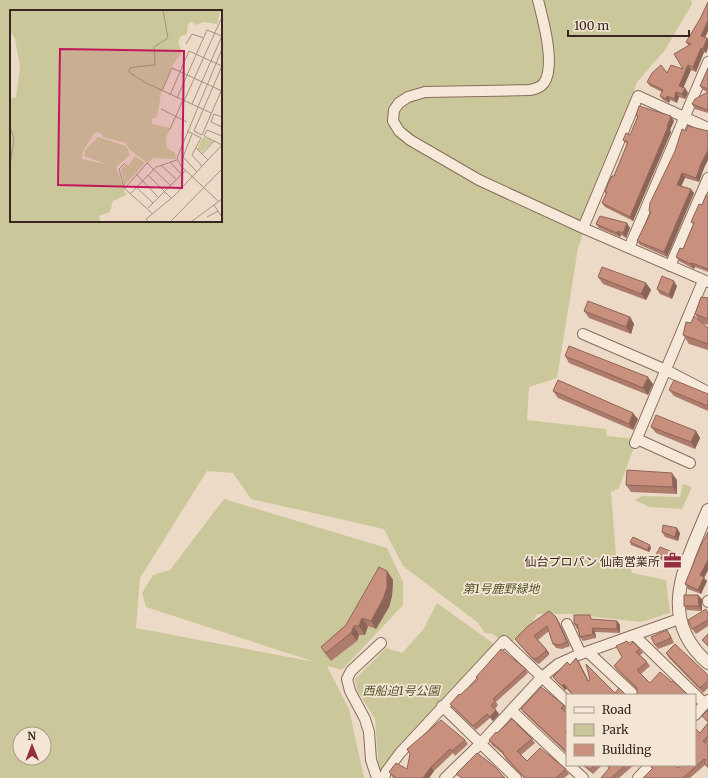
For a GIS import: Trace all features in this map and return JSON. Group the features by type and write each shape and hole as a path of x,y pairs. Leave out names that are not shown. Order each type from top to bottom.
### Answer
{"street":[{"path":"538,0 543,21 549,62 546,78 541,86 530,90 425,92 408,97 399,103 394,110 393,121 399,131 437,157 479,180 583,228 706,281 636,441 690,463"},
{"path":"629,248 708,62"},
{"path":"583,228 638,96 708,128"},
{"path":"670,266 708,178"},
{"path":"583,334 666,370 708,392"},
{"path":"708,510 683,575 678,600 679,619 688,641 708,663"},
{"path":"445,778 512,711 541,678 558,664 584,653 679,619"},
{"path":"567,624 584,653 633,694"},
{"path":"635,636 706,702 696,714"},
{"path":"384,778 386,772 400,753 442,706 504,641 541,678 566,700"},
{"path":"377,778 371,760 369,732 365,719 350,691 347,679 351,671 381,643"},
{"path":"442,706 516,778"},
{"path":"512,711 566,762"},
{"path":"570,766 583,778"}],"green space":[{"name":"第1号鹿野緑地","path":"0,0 691,0 692,4 665,50 637,82 578,248 557,378 529,387 527,420 606,429 607,436 637,439 619,488 611,492 616,556 631,569 632,573 666,580 670,613 641,622 569,614 537,614 525,638 516,637 509,646 493,634 485,633 477,622 403,566 384,529 251,499 233,473 207,471 140,578 136,628 315,662 146,607 142,593 153,575 170,570 224,499 387,548 403,582 403,605 342,670 327,666 349,709 364,778 0,778"},
{"path":"683,484 692,487 682,509 649,507 635,500 642,496 680,497"},
{"name":"西船迫1号公園","path":"437,603 494,644 439,702 379,772 375,719 357,690 355,679 386,648 402,653 423,630"}],"building":[{"path":"708,2 708,20 701,36 707,38 703,49 701,48 693,67 688,65 679,86 685,88 682,94 676,92 674,99 667,96 666,99 660,96 663,90 647,82 652,73 661,65 667,73 671,65 683,69 674,54 691,44 686,42"},
{"path":"708,68 708,89 700,86"},
{"path":"708,92 708,110 692,104 695,99"},
{"path":"639,106 671,116 668,127 630,217 602,203 607,192 605,192 608,184 612,176 614,176 628,142 623,140 626,133 630,135 638,116 636,115"},
{"path":"688,126 708,131 708,150 696,178 682,173 677,185 691,189 664,252 637,241 651,212 649,211 650,203 675,151 682,129 686,131"},
{"path":"706,195 708,196 708,269 692,263 691,264 676,257 680,248 683,249 694,223 691,222 699,204 702,205"},
{"path":"600,216 627,223 623,233 618,231 617,233 596,224"},
{"path":"602,267 646,283 641,294 598,277"},
{"path":"662,276 674,281 669,295 657,289"},
{"path":"701,297 708,298 708,319 695,314"},
{"path":"588,301 630,317 626,327 584,311"},
{"path":"694,316 708,328 708,344 683,335 686,322 691,323"},
{"path":"569,346 648,377 643,388 565,356"},
{"path":"558,380 633,413 629,424 553,391"},
{"path":"674,380 708,394 708,406 669,390"},
{"path":"656,415 696,431 691,442 651,427"},
{"path":"627,470 672,473 673,487 626,485"},
{"path":"663,525 677,528 675,537 662,532"},
{"path":"708,532 708,560 700,575 704,577 698,590 685,584 700,547"},
{"path":"633,537 650,545 647,550 630,542"},
{"path":"660,547 675,553 671,561 656,555"},
{"path":"379,567 387,571 387,588 371,621 362,618 359,626 354,626 351,633 326,653 321,647 346,625"},
{"path":"684,595 698,595 699,606 684,606"},
{"path":"706,609 708,613 708,620 692,629 688,620"},
{"path":"549,611 556,617 567,642 559,645 553,644 547,626 534,636 546,649 546,651 536,659 532,658 515,639 528,626"},
{"path":"574,615 590,615 591,619 617,621 617,629 592,628 593,634 580,637 577,624 574,624"},
{"path":"667,630 671,638 655,645 651,637"},
{"path":"708,634 708,646 702,640"},
{"path":"627,641 630,645 633,642 640,649 636,652 647,662 637,670 650,683 660,672 672,682 673,681 687,694 636,694 637,688 614,666 622,657 616,646"},
{"path":"675,644 708,675 708,681 700,688 666,653"},
{"path":"501,649 526,669 493,699 495,701 491,706 496,710 490,717 487,714 473,726 450,704 459,694 460,695 478,679 476,677"},
{"path":"576,658 588,681 590,680 586,664 615,693 619,688 625,694 572,694 564,684 562,686 553,677 567,662 570,665"},
{"path":"541,687 564,705 561,708 566,712 566,751 521,709"},
{"path":"708,710 708,722 702,716"},
{"path":"512,719 532,739 517,751 527,761 540,748 566,769 556,778 525,778 503,754 504,753 489,740"},
{"path":"441,720 465,740 452,751 450,749 431,767 423,778 396,778 389,772 396,763 407,769 410,754 407,749"},
{"path":"708,723 708,736 703,741 708,745 707,766 704,763 706,760 704,759 683,778 643,778 653,768 651,767 652,766 675,766 678,768 679,766 696,766 696,729 700,733"},
{"path":"477,753 494,766 505,778 462,778 456,774"},
{"path":"585,766 593,766 590,770"},
{"path":"608,766 625,766 613,776 615,778 601,778 610,767"}],"place":[{"name":"仙台プロパン 仙南営業所","path":"673,561"}]}
